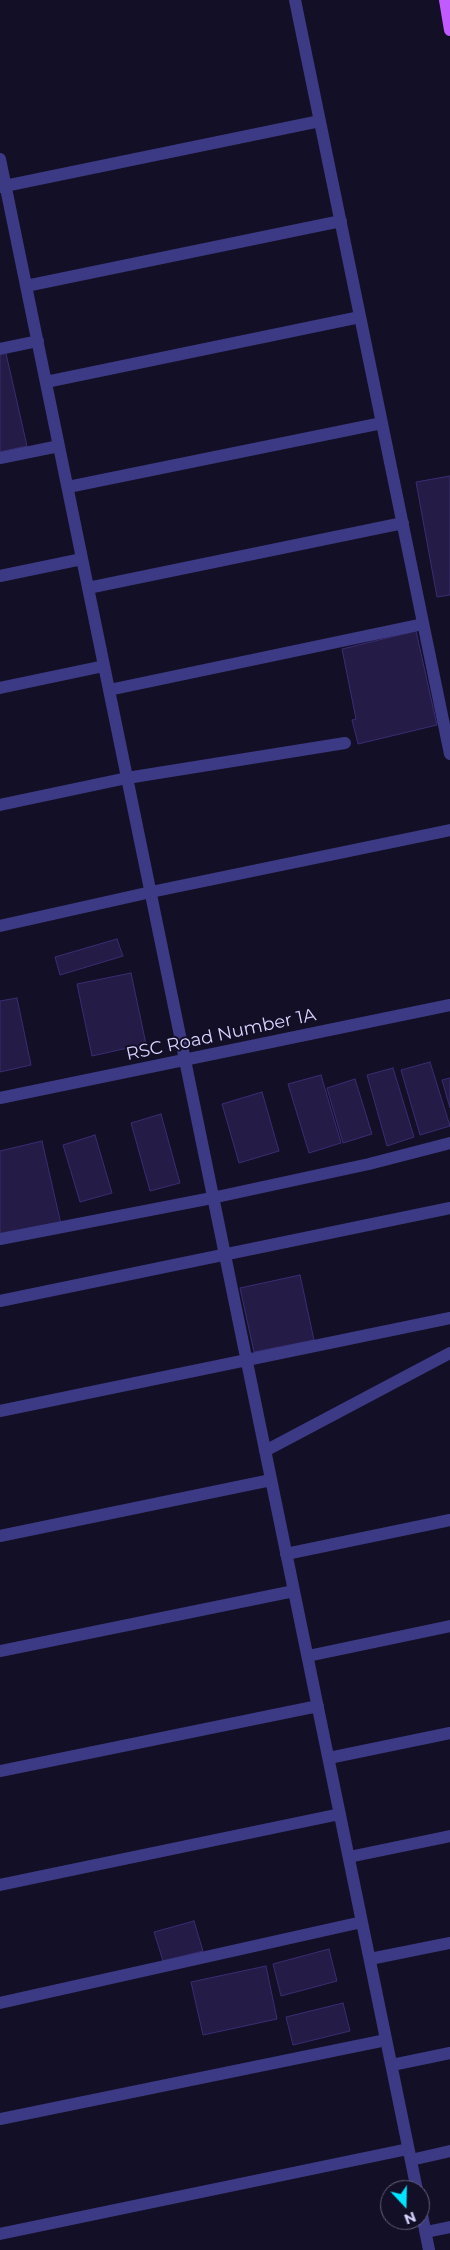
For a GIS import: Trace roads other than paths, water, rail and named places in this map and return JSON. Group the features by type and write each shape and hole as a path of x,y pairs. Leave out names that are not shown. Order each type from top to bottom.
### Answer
{"main road":[{"path":"445,0 450,30"}],"street":[{"path":"295,0 450,754"},
{"path":"3,186 320,121"},
{"path":"0,159 3,186 38,341 212,1198 415,2180"},
{"path":"26,286 341,221"},
{"path":"46,382 360,317"},
{"path":"0,349 38,341"},
{"path":"68,487 382,423"},
{"path":"0,458 59,446"},
{"path":"88,588 403,523"},
{"path":"0,576 82,559"},
{"path":"109,690 423,624"},
{"path":"0,688 104,666"},
{"path":"0,805 127,778 345,743"},
{"path":"0,926 151,892 450,830"},
{"name":"RSC Road Number 1A","path":"0,1098 450,1005"},
{"path":"0,1239 212,1198 369,1164 450,1144"},
{"path":"0,1301 450,1208"},
{"path":"0,1411 450,1318"},
{"path":"265,1451 450,1353"},
{"path":"0,1536 271,1480"},
{"path":"286,1554 450,1520"},
{"path":"0,1651 294,1590"},
{"path":"308,1656 450,1626"},
{"path":"0,1771 318,1706"},
{"path":"329,1758 450,1733"},
{"path":"0,1884 340,1814"},
{"path":"349,1857 450,1836"},
{"path":"0,2003 362,1922"},
{"path":"370,1959 450,1943"},
{"path":"0,2120 386,2040"},
{"path":"392,2065 450,2053"},
{"path":"0,2234 410,2154 450,2151"},
{"path":"429,2250 426,2232 450,2227"}]}
